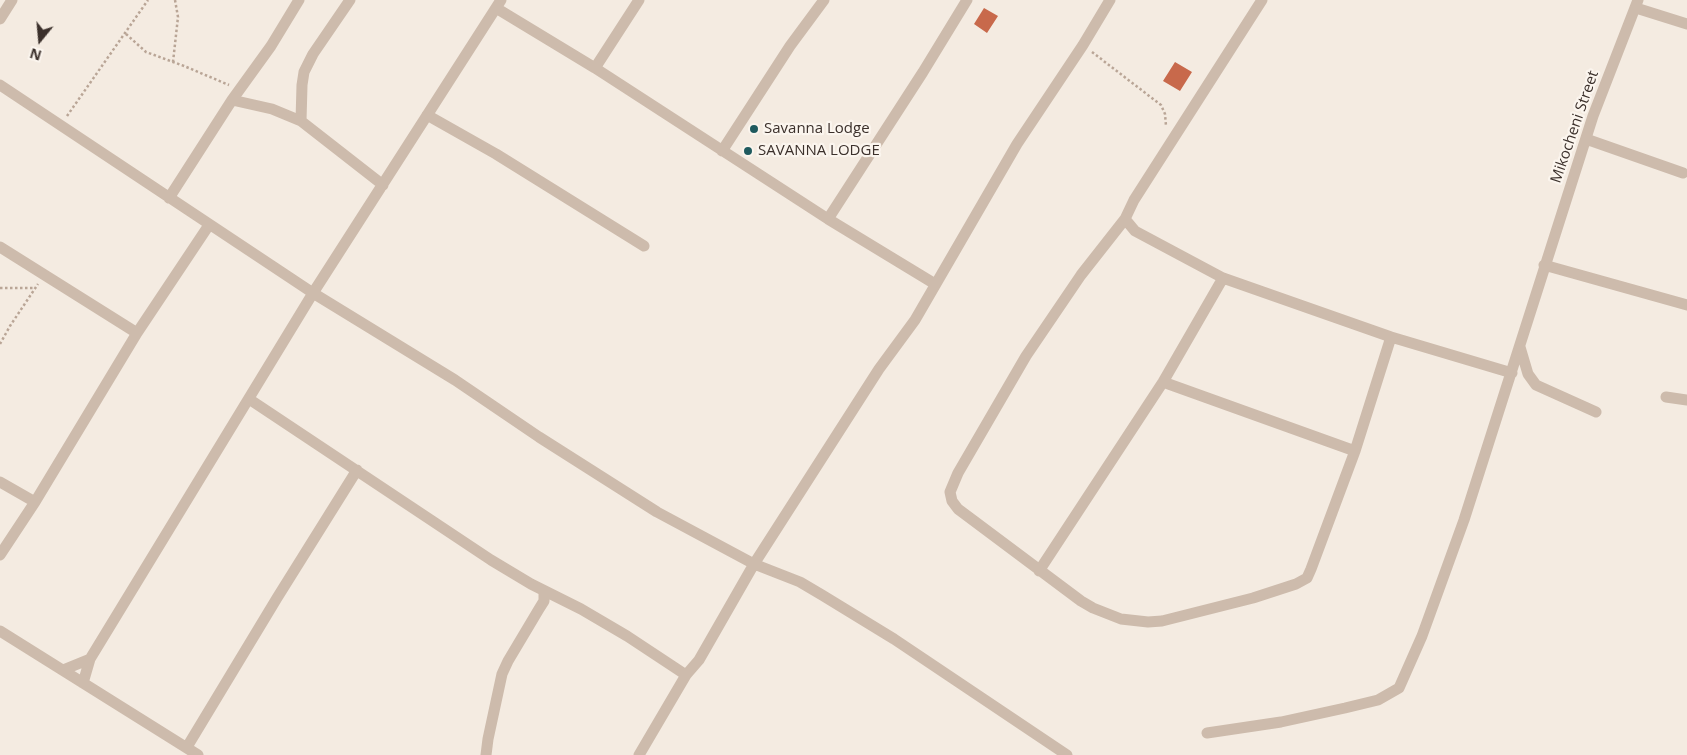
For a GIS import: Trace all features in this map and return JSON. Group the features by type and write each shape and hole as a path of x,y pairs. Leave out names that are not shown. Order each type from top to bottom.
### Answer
{"street":[{"path":"0,19 12,0"},
{"path":"169,198 299,0"},
{"path":"301,121 304,72 313,54 350,0"},
{"path":"595,68 639,0"},
{"path":"722,151 790,46 824,0"},
{"path":"828,219 967,0"},
{"path":"639,755 686,675 699,660 754,564 879,369 915,320 1017,144 1083,45 1110,0"},
{"path":"1262,0 1168,150 1134,200 1125,219 1081,275 1026,356 958,473 950,492 952,501 958,510 1039,571 1093,608 1121,619 1148,622 1162,621 1253,598 1302,582 1309,574 1355,451 1391,337"},
{"path":"84,683 90,659 313,293 498,4 828,219 935,284"},
{"path":"1637,4 1687,24"},
{"name":"Mikocheni Street","path":"1207,734 1281,722 1345,708 1378,700 1399,688 1422,636 1461,529 1593,116 1637,4"},
{"path":"0,85 313,293 455,380 538,438 657,512 754,564 800,582 894,638 1067,755"},
{"path":"236,95 301,121 383,185"},
{"path":"428,115 496,154 644,246"},
{"path":"1586,139 1683,173"},
{"path":"1125,219 1134,231 1224,278 1391,337 1512,373"},
{"path":"0,555 35,502 137,333 209,224"},
{"path":"0,247 137,333"},
{"path":"1544,265 1687,305"},
{"path":"1039,571 1163,382 1224,278"},
{"path":"1520,346 1528,374 1536,385 1596,412"},
{"path":"1163,382 1355,451"},
{"path":"1666,397 1687,400"},
{"path":"249,399 491,560 544,592 570,603 620,631 686,675"},
{"path":"187,748 357,470"},
{"path":"0,482 35,502"},
{"path":"486,755 502,674 544,601 544,592"},
{"path":"0,632 198,755"},
{"path":"63,670 90,659"}],"path":[{"path":"61,125 148,0"},
{"path":"173,62 178,17 174,0"},
{"path":"125,33 146,52 212,77 236,95"},
{"path":"1083,45 1161,105 1165,114 1168,150"},
{"path":"0,344 45,275"},
{"path":"0,288 35,288"}],"building":[{"path":"984,8 998,16 987,33 974,24"},
{"path":"1175,62 1192,72 1180,91 1163,81"}],"place":[{"name":"Savanna Lodge","path":"754,129"},
{"name":"SAVANNA LODGE","path":"748,151"}]}
